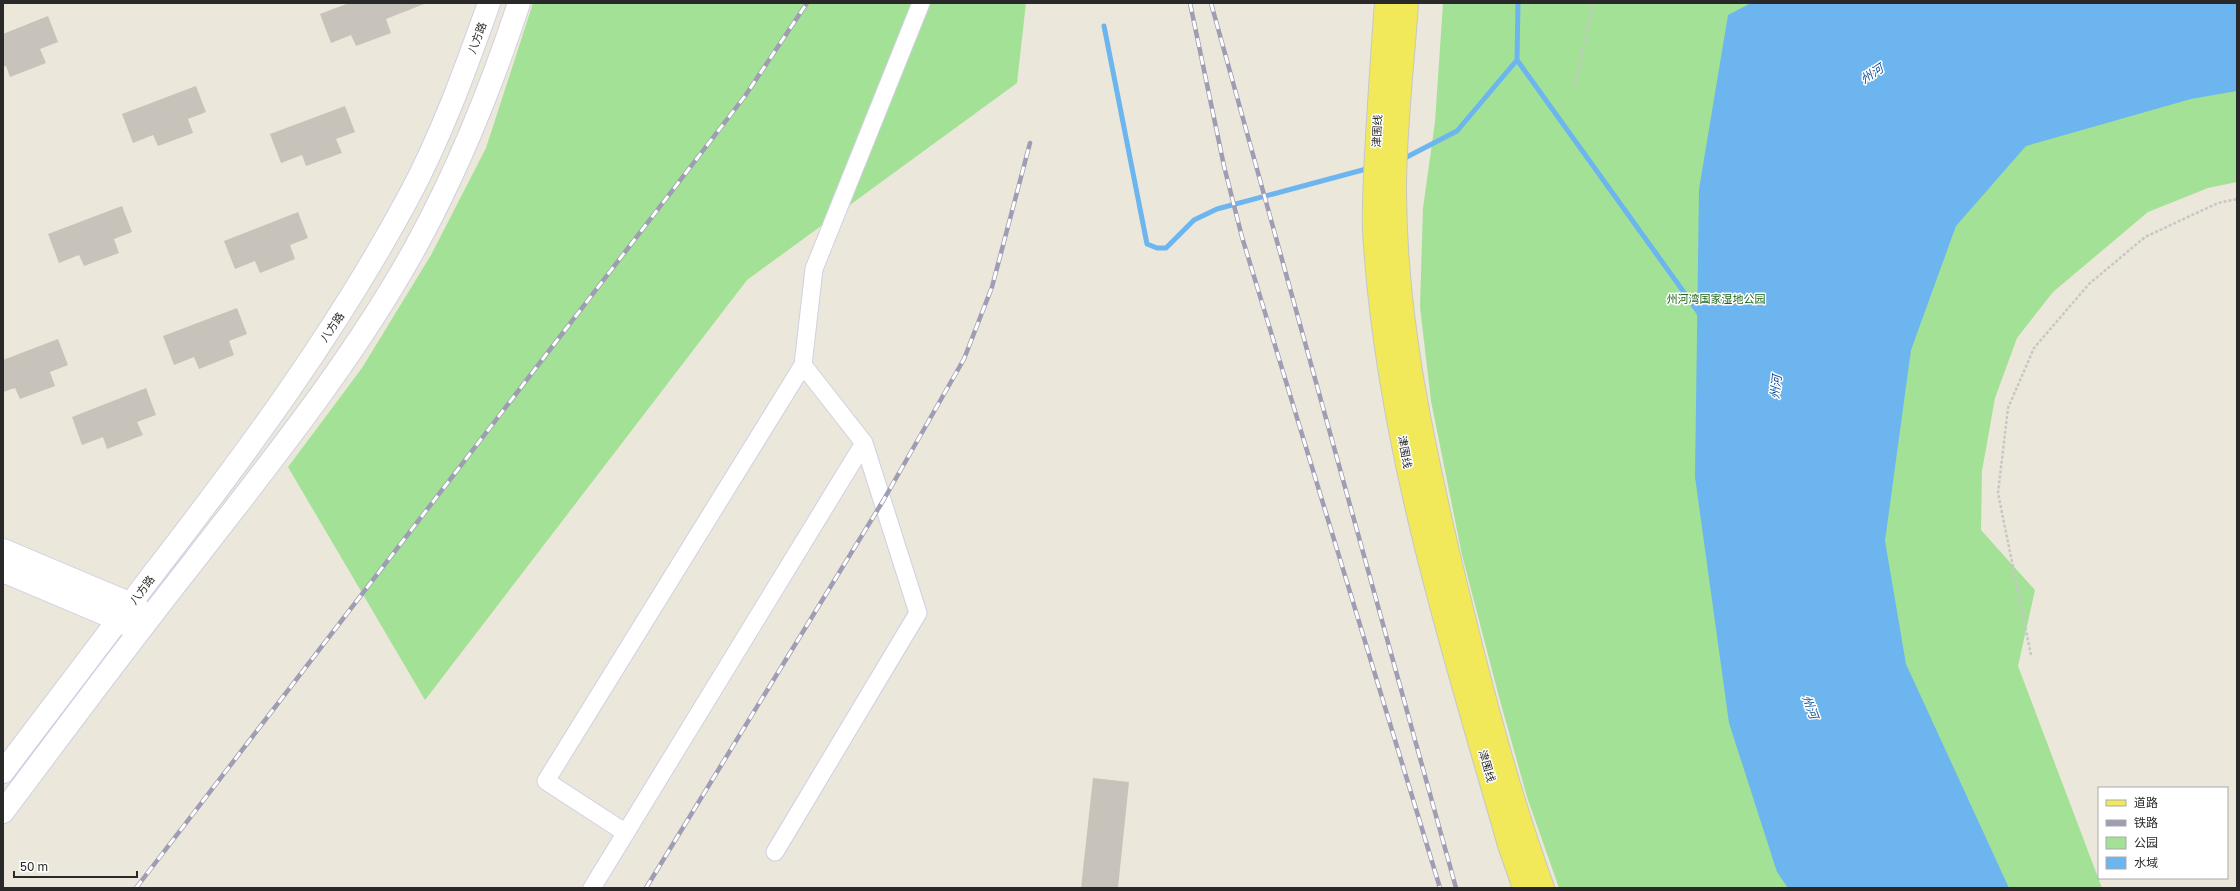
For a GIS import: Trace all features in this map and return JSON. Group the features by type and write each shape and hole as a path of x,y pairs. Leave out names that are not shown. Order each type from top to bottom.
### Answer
{"main road":[{"name":"八方路","path":"3,772 209,503 285,398 350,300 409,196 462,79 489,3"},
{"name":"八方路","path":"3,812 144,624 322,394 414,249 468,143 503,52 519,3"},
{"name":"津围线","path":"1386,3 1376,150 1385,192 1404,334 1415,399 1429,467 1486,704 1525,839 1543,888"},
{"name":"津围线","path":"1407,3 1397,144 1374,229 1380,306 1389,371 1408,466 1467,695 1509,845 1524,888"},
{"path":"3,550 125,612 144,624"},
{"path":"3,572 125,612"}],"street":[{"path":"626,833 546,781 802,365 814,269 921,3"},
{"path":"775,852 918,613 864,443 802,365"},
{"path":"592,888 864,443"}],"path":[{"path":"1574,90 1593,3"},
{"path":"2032,655 1998,493 2008,408 2034,348 2089,284 2145,237 2218,203 2237,199"}],"green space":[{"path":"533,3 1026,3 1017,83 747,280 425,700 288,467 362,368 431,255 486,148"},
{"name":"州河湾国家湿地公园","path":"1443,3 2237,3 2237,182 2208,188 2148,212 2053,292 2017,338 1995,398 1982,471 1981,530 2035,590 2018,666 2102,888 1559,888 1527,797 1499,697 1462,555 1431,401 1420,307 1423,208 1435,122"}],"water":[{"name":"州河","path":"1751,3 2237,3 2237,91 2191,99 2026,146 1956,226 1911,350 1885,541 1906,664 2009,888 1788,888 1777,872 1729,723 1695,477 1699,189 1728,15"}],"building":[{"path":"349,3 424,4 386,19 391,33 356,46 351,35 331,43 320,14"},
{"path":"48,16 58,42 40,49 46,63 10,77 6,66 3,67 3,34"},
{"path":"196,86 206,112 188,119 193,133 158,146 153,135 133,143 122,114"},
{"path":"345,106 355,132 336,139 342,153 306,166 302,155 281,163 270,134"},
{"path":"122,206 132,232 114,239 119,253 84,266 79,255 59,263 48,234"},
{"path":"298,212 308,238 290,245 295,259 260,273 255,261 235,269 224,241"},
{"path":"237,308 247,334 229,341 234,355 199,369 194,357 174,365 163,336"},
{"path":"58,339 68,365 50,372 55,386 20,399 15,388 3,392 3,360"},
{"path":"146,388 156,415 137,422 143,435 107,449 103,437 82,445 72,417"},
{"path":"1093,778 1129,782 1118,888 1081,888"}],"waterway":[{"path":"1518,3 1517,60 1701,316"},
{"path":"1104,26 1147,244 1157,248 1166,248 1194,220 1217,209 1370,168"},
{"path":"1401,160 1457,131 1517,60"}],"railway":[{"path":"136,888 745,96 807,3"},
{"path":"1190,3 1224,166 1242,237 1440,888"},
{"path":"1211,3 1456,888"},
{"path":"646,888 883,501 964,359 992,287 1030,143"}]}
